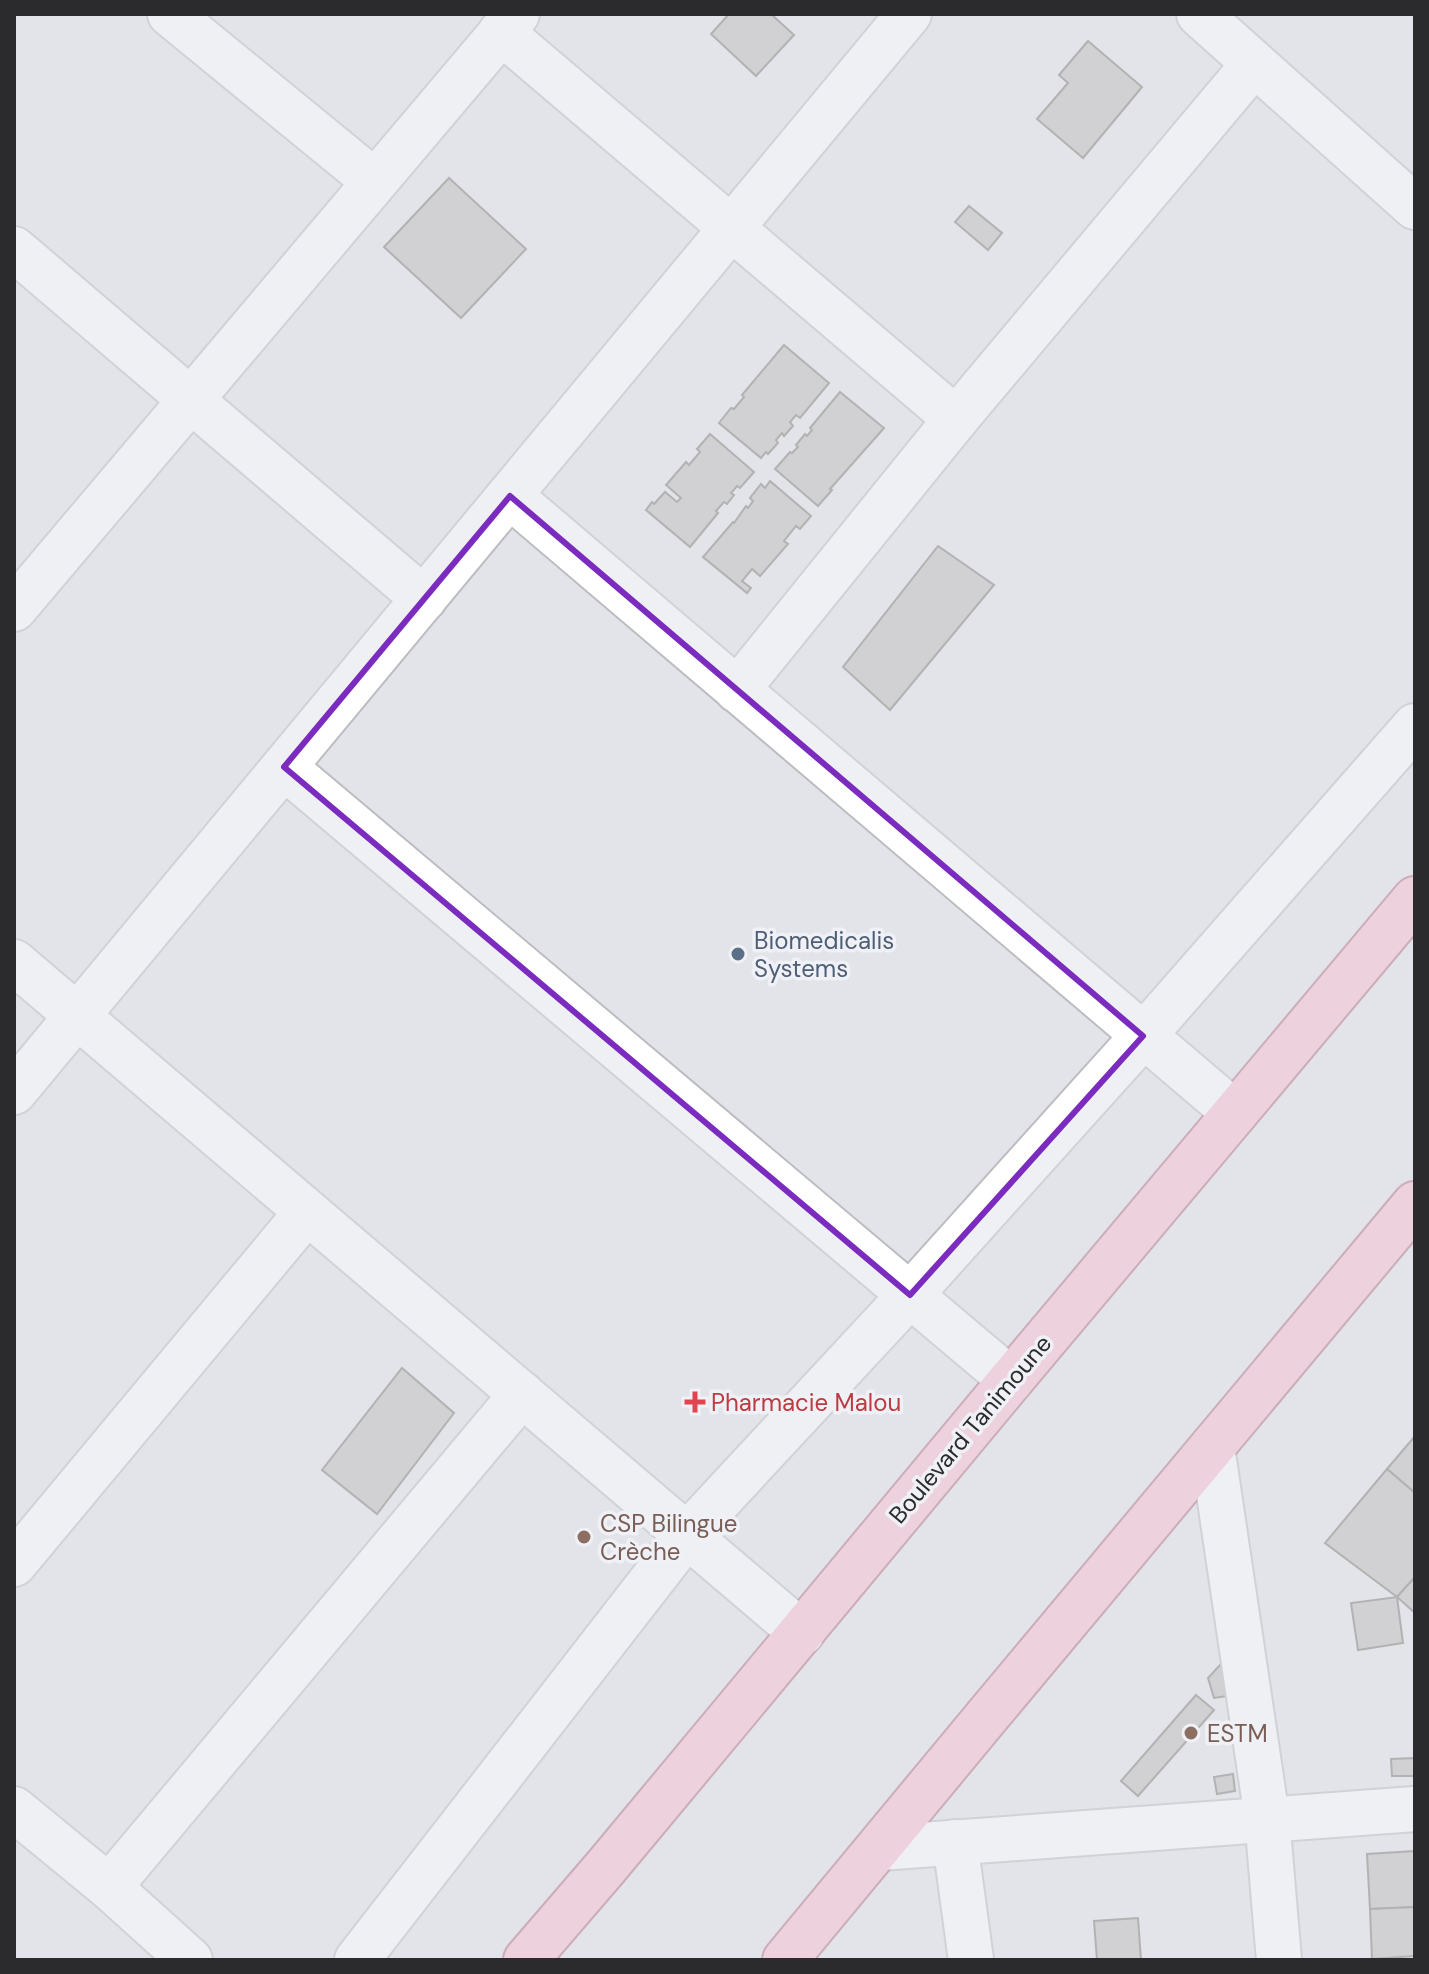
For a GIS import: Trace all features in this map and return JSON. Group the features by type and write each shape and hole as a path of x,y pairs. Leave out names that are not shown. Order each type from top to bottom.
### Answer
{"main road":[{"name":"Boulevard Tanimoune","path":"526,1960 1415,899"},
{"path":"785,1960 1415,1204"}],"street":[{"path":"170,14 374,181"},
{"path":"14,1092 909,14"},
{"path":"1199,14 1415,207"},
{"path":"14,609 509,23 732,227 956,419"},
{"path":"737,690 956,419 1254,64"},
{"path":"14,249 424,599"},
{"path":"510,496 1235,1113"},
{"path":"357,1960 687,1535 910,1295 1415,726"},
{"path":"284,767 1011,1380"},
{"path":"14,962 802,1633"},
{"path":"14,1564 307,1212"},
{"path":"109,1887 522,1394"},
{"path":"1212,1447 1267,1818 1279,1960"},
{"path":"14,1809 109,1887 190,1960"},
{"path":"880,1848 1415,1809"},
{"path":"955,1842 971,1960"}],"highlighted area":[{"path":"510,496 1143,1036 910,1295 284,767"}],"building":[{"path":"729,14 771,14 794,35 756,76 711,34"},
{"path":"1088,41 1142,87 1083,158 1037,119 1068,83 1059,75"},
{"path":"449,178 526,249 461,318 384,247"},
{"path":"969,206 1002,233 988,250 955,222"},
{"path":"784,345 829,383 800,418 796,415 790,422 793,426 784,436 782,433 776,440 778,443 761,458 719,423 744,397 742,395"},
{"path":"840,392 884,428 818,506 775,469 798,447 796,445 812,430 810,428"},
{"path":"710,434 754,472 731,493 734,495 716,511 718,513 690,547 646,510 665,492 677,502 681,498 666,485 686,462 689,465"},
{"path":"770,481 811,516 800,529 796,526 784,541 788,544 760,576 752,569 742,581 751,588 747,593 703,557 746,506 748,508 753,501 750,498 761,484 765,488"},
{"path":"938,546 994,585 890,710 843,667"},
{"path":"402,1368 454,1413 377,1514 322,1470"},
{"path":"1415,1436 1415,1493 1387,1469"},
{"path":"1387,1469 1415,1493 1415,1577 1397,1597 1325,1543"},
{"path":"1415,1577 1415,1613 1397,1597"},
{"path":"1397,1597 1403,1643 1358,1650 1351,1603"},
{"path":"1221,1664 1227,1696 1214,1698 1208,1678"},
{"path":"1196,1695 1214,1710 1138,1796 1121,1781"},
{"path":"1415,1758 1415,1776 1392,1776 1391,1759"},
{"path":"1233,1774 1235,1791 1217,1794 1214,1777"},
{"path":"1415,1851 1415,1907 1370,1909 1367,1854"},
{"path":"1415,1907 1415,1956 1372,1959 1370,1909"},
{"path":"1138,1918 1141,1960 1097,1960 1094,1921"}],"place":[{"name":"Biomedicalis Systems","path":"738,954"},
{"name":"Pharmacie Malou","path":"695,1402"},
{"name":"CSP Bilingue Crèche","path":"584,1537"},
{"name":"ESTM","path":"1191,1733"}]}
